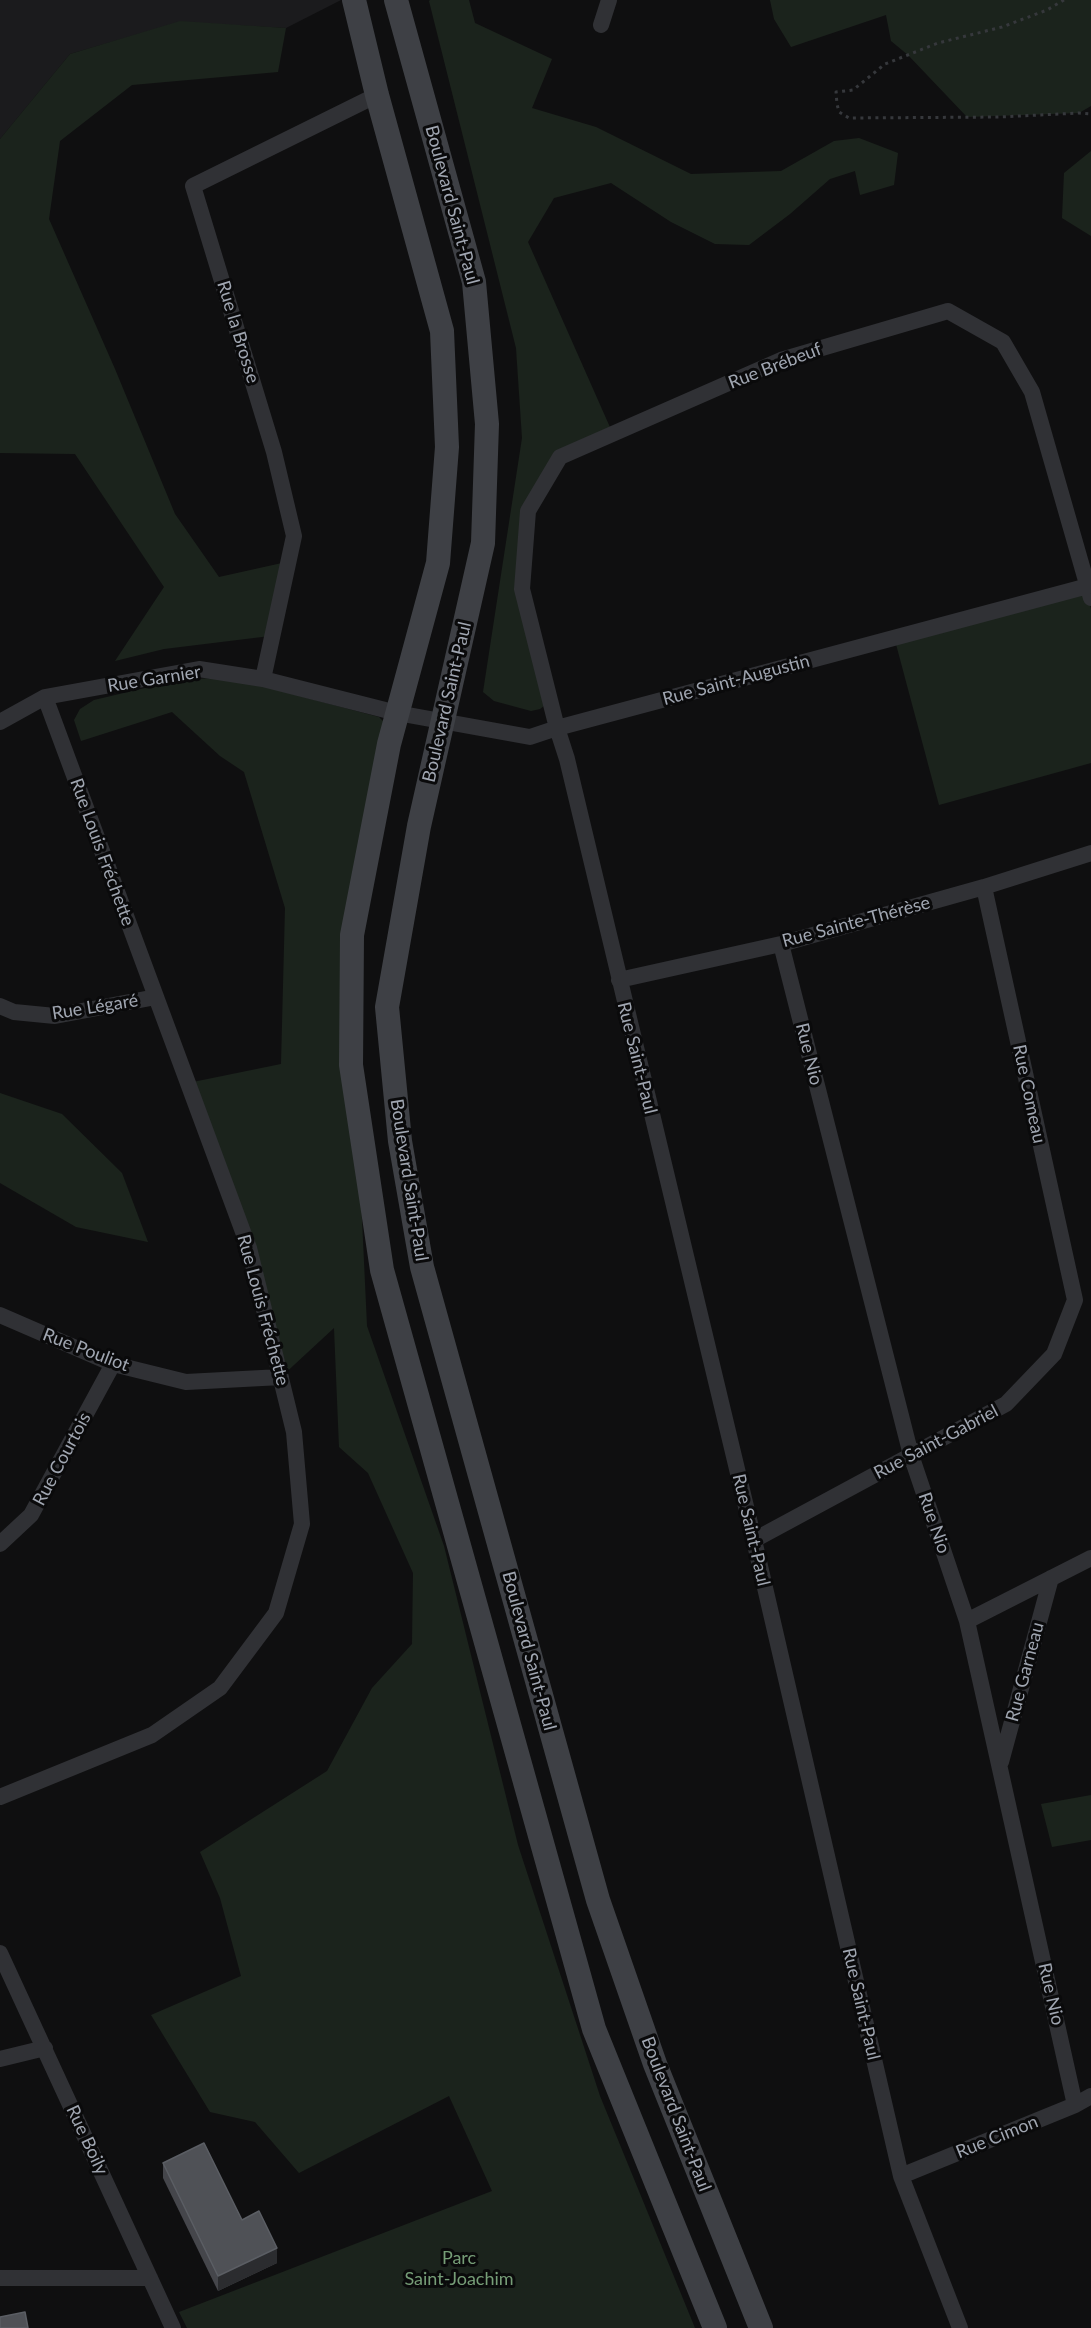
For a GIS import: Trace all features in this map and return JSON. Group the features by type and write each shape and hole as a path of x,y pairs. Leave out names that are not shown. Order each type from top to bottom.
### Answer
{"main road":[{"name":"Boulevard Saint-Paul","path":"354,0 377,95 441,331 447,447 438,563 390,711 352,935 351,1065 382,1270 594,2029 715,2328"},
{"name":"Boulevard Saint-Paul","path":"396,0 474,282 487,424 483,543 419,826 387,1007 399,1142 422,1267 598,1900 655,2064 761,2328"}],"street":[{"path":"600,25 609,0"},
{"name":"Rue la Brosse","path":"263,679 294,536 274,452 193,186 377,95"},
{"name":"Rue Brébeuf","path":"557,728 522,589 528,511 560,457 781,360 948,311 1003,342 1032,392 1090,592"},
{"name":"Rue Saint-Augustin","path":"390,711 530,737 557,728 1090,592"},
{"name":"Rue Garnier","path":"0,722 45,697 199,669 263,679 390,711"},
{"name":"Rue Louis Fréchette","path":"0,1797 152,1735 220,1688 276,1613 302,1524 294,1432 249,1248 45,697"},
{"name":"Rue Saint-Paul","path":"557,728 567,759 754,1540 901,2176 960,2328"},
{"name":"Rue Sainte-Thérèse","path":"619,980 781,944 984,887 1091,853"},
{"name":"Rue Comeau","path":"984,887 1075,1300"},
{"name":"Rue Nio","path":"781,944 911,1455 967,1621 1076,2105"},
{"name":"Rue Légaré","path":"0,1006 14,1012 55,1016 156,997"},
{"name":"Rue Saint-Gabriel","path":"754,1540 1006,1404 1054,1354 1075,1300"},
{"name":"Rue Pouliot","path":"0,1315 113,1364 186,1382 281,1377"},
{"name":"Rue Courtois","path":"0,1544 32,1515 113,1364"},
{"name":"Rue Garneau","path":"967,1621 1091,1558"},
{"name":"Rue Garneau","path":"1000,1766 1051,1578"},
{"name":"Rue Boily","path":"0,1953 173,2328"},
{"path":"0,2059 45,2048"},
{"name":"Rue Cimon","path":"901,2176 1076,2105 1091,2096"},
{"path":"0,2278 150,2278"}],"path":[{"path":"1064,0 1047,10 1002,27 938,43 885,64 853,90 836,92 837,104 839,112 849,118 1091,114"}],"shaded area":[{"path":"0,0 341,0 286,28 180,22 70,54 0,139"}],"green space":[{"path":"430,0 469,0 475,23 552,59 532,108 596,127 691,174 781,171 834,141 859,138 898,153 894,185 860,195 855,171 830,179 790,214 749,245 715,244 671,222 611,183 554,198 528,242 613,434 560,457 528,511 522,589 545,705 531,711 494,701 483,692 522,438 516,348"},
{"path":"770,0 1091,0 1091,106 1079,113 967,117 908,55 891,41 886,15 791,47 774,19"},
{"path":"180,21 286,28 278,72 132,85 60,141 49,219 175,514 219,577 282,563 270,636 164,649 115,661 164,587 75,454 0,453 0,139 70,54"},
{"path":"1091,151 1091,236 1062,218 1064,173"},
{"path":"1084,582 1091,609 1091,763 939,805 893,633"},
{"name":"Parc Saint-Joachim","path":"214,678 262,686 379,717 390,728 357,879 360,1177 367,1326 444,1546 518,1845 600,2096 695,2328 187,2328 179,2312 492,2191 449,2096 299,2173 255,2122 210,2112 151,2015 241,1976 220,1898 200,1852 327,1771 372,1688 412,1644 413,1573 368,1473 339,1447 334,1328 281,1377 188,1083 281,1064 285,908 244,772 220,756 172,712 81,741 74,720 80,709 94,700 179,680"},
{"path":"0,1093 62,1114 122,1173 148,1242 76,1227 0,1183"},
{"path":"1091,1795 1091,1840 1052,1847 1041,1804"}],"building":[{"path":"204,2143 242,2220 259,2211 277,2248 218,2276 163,2163"},
{"path":"25,2312 28,2328 0,2328 0,2317"}]}
